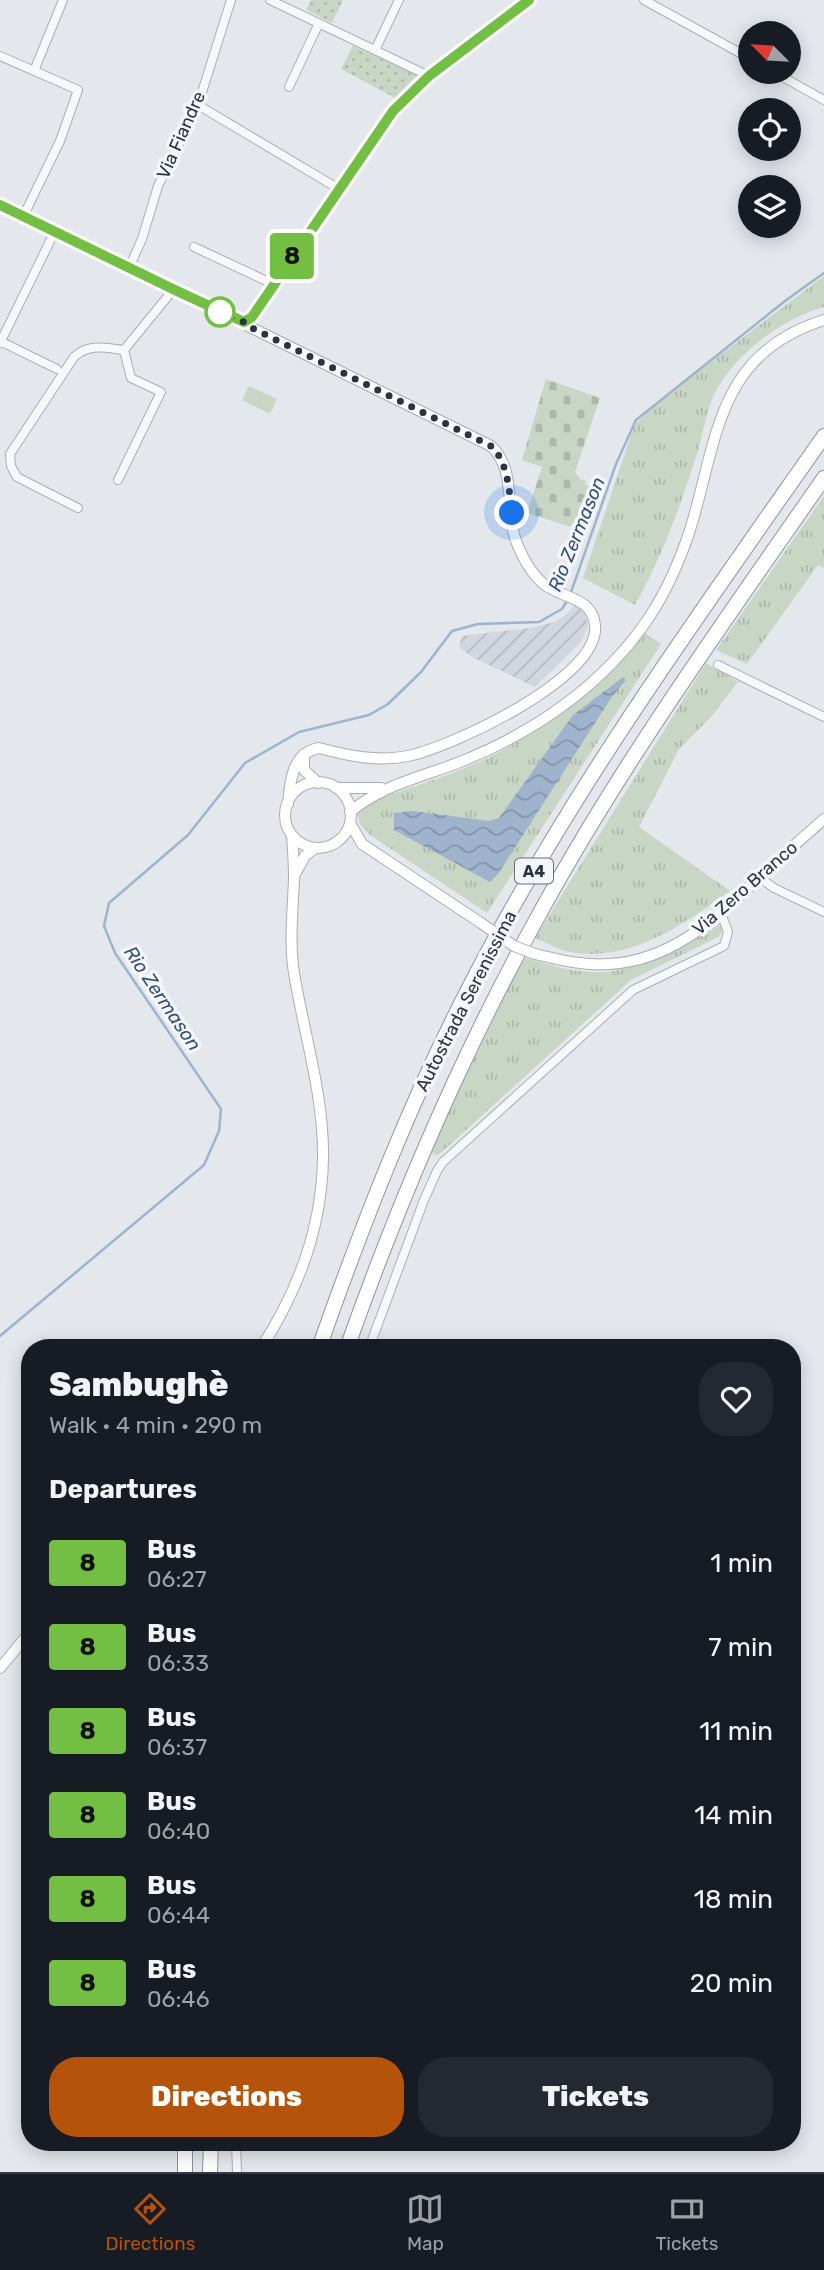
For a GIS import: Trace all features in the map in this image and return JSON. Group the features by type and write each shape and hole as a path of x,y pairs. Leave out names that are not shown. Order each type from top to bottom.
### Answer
{"highway":[{"name":"Autostrada Serenissima","path":"322,1339 387,1168 440,1046 501,928 555,834 639,702 824,436"},
{"name":"Autostrada Serenissima","path":"350,1339 376,1265 460,1065 536,920 621,777 824,478"},
{"path":"185,2151 185,2172"},
{"path":"210,2172 211,2151"}],"street":[{"path":"34,71 63,0"},
{"name":"Via Fiandre","path":"129,268 142,239 159,186 198,105 231,0"},
{"path":"270,0 429,76"},
{"path":"290,9 295,0"},
{"path":"374,50 398,0"},
{"path":"244,322 252,317 393,111 429,76 529,0"},
{"path":"644,0 738,52"},
{"path":"289,87 319,23"},
{"path":"0,56 78,90 60,141 23,217"},
{"path":"795,84 824,100"},
{"path":"198,105 339,189"},
{"path":"0,205 244,322 491,446 500,458 508,482 516,543 528,565 538,579 587,606 595,622 591,647 556,682 504,716 453,741 407,756 370,759 319,748 303,754 293,772 286,823 292,835 304,845 315,848 334,844 362,844 350,818 347,801 336,788"},
{"path":"54,233 0,342 57,369"},
{"path":"194,247 273,284"},
{"path":"124,350 173,290"},
{"path":"334,844 344,835 350,818 369,797 387,787 471,757 524,732 581,692 609,667 630,644 650,615 675,570 690,531 713,436 737,383 754,363 778,342 808,325 824,320"},
{"path":"78,508 17,477 11,466 10,454 74,357 81,351 95,347 124,350"},
{"path":"118,480 161,392 131,378 124,350"},
{"path":"718,665 824,717"},
{"path":"303,754 304,770 318,783"},
{"path":"288,804 297,790 318,783 336,788 387,787"},
{"name":"Via Zero Branco","path":"362,844 514,946 577,964 611,964 649,957 683,941 721,913 824,819"},
{"path":"267,1339 297,1283 319,1206 323,1157 319,1108 294,971 291,911 294,877 292,835"},
{"path":"294,877 302,860 315,848"},
{"path":"759,877 774,888 824,912"},
{"path":"372,1339 424,1200 443,1163 633,990 724,946 728,932 721,913"},
{"path":"0,1668 21,1643"},
{"path":"236,2151 237,2172"}],"shaded area":[{"path":"576,603 585,610 588,626 581,642 535,687 472,657 459,647 462,636 530,628 555,622"}],"green space":[{"path":"311,0 343,0 332,23 306,10"},
{"path":"353,46 417,75 395,98 341,69"},
{"path":"824,276 824,307 795,318 767,335 742,357 717,389 678,510 635,605 583,578 634,426 655,404"},
{"path":"546,379 600,398 575,472 580,479 586,481 585,485 589,486 576,524 572,523 571,527 527,513 542,467 522,460"},
{"path":"249,386 277,399 270,414 242,400"},
{"path":"824,496 824,568 818,565 747,664 716,650"},
{"path":"645,633 661,644 487,913 370,835 360,824 357,814 365,803 468,767 541,727 596,683"},
{"path":"706,663 738,682 710,718 679,749 639,827 730,891 673,929 632,947 588,954 565,951 535,938"},
{"path":"718,919 723,928 720,936 631,980 443,1151 436,1156 429,1151 524,957 557,967 583,971 608,972 625,969 676,949"}],"water":[{"path":"623,677 626,680 611,698 498,874 490,882 394,830 394,813 413,811 489,821 499,818 573,715"}],"waterway":[{"name":"Rio Zermason","path":"570,595 616,464 636,420 824,273"},
{"name":"Rio Zermason","path":"0,1336 204,1165 219,1131 221,1109 115,953 104,926 109,903 188,835 245,763 299,732 369,715 388,704 421,672 452,631 478,624 539,622 562,609 567,601"}],"bus line":[{"name":"8","path":"0,205 244,322 252,317 393,111 429,76 529,0"}],"route":[{"path":"220,312 491,446 499,453 508,482 512,513"}]}
